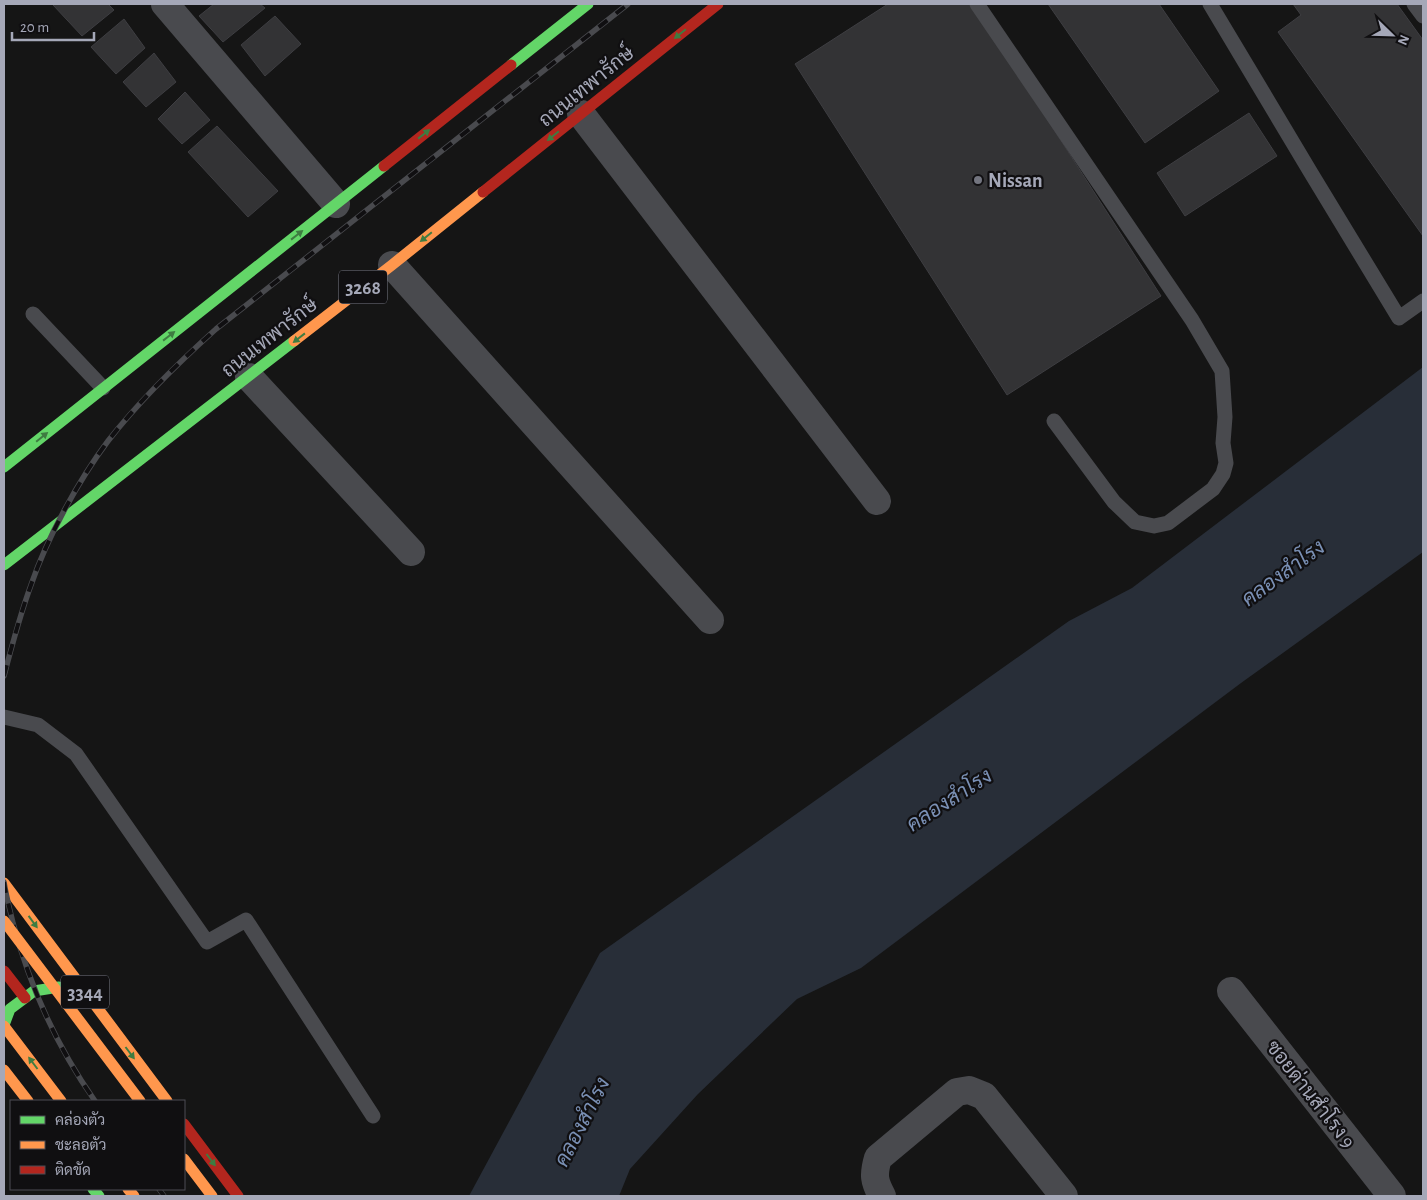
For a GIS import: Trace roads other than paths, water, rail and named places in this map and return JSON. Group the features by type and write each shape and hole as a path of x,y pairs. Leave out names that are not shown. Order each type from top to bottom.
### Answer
{"main road":[{"path":"4,467 588,4"},
{"name":"ถนนเทพารักษ์","path":"4,565 392,265 718,4"},
{"name":"3344","path":"4,883 100,1014 166,1100"},
{"name":"3344","path":"4,922 139,1100"},
{"path":"4,971 25,998"},
{"path":"61,1100 4,1025 10,1009 34,991 59,987 100,1014"},
{"path":"4,1055 12,1080"},
{"path":"4,1070 27,1100"},
{"path":"185,1125 238,1196"},
{"path":"185,1160 212,1196"}],"street":[{"path":"165,4 336,204"},
{"path":"580,114 877,501"},
{"path":"392,265 710,620"},
{"path":"249,377 411,552"},
{"name":"ซอยด่านสำโรง 9","path":"1231,991 1392,1196"},
{"path":"882,1196 875,1183 875,1169 878,1158 956,1092 968,1090 984,1096 1064,1196"}],"lane":[{"path":"977,4 1192,320 1222,371 1225,417 1223,443 1226,463 1223,474 1213,489 1168,523 1154,526 1135,522 1114,502 1054,421"},
{"path":"1210,4 1399,318 1423,301"},
{"path":"1414,4 1423,16"},
{"path":"33,314 103,388"},
{"path":"4,716 38,725 76,754 207,942 246,920 373,1116"}],"water":[{"name":"คลองสำโรง","path":"1423,367 1423,552 1241,683 861,968 797,999 698,1094 630,1169 619,1196 469,1196 600,953 1069,621 1132,588"}],"railway":[{"path":"4,676 27,596 54,529 108,441 146,397 216,329 628,4"},
{"path":"4,882 13,923 36,993 57,1038 94,1100"},
{"path":"160,1190 164,1196"}],"place":[{"name":"Nissan","path":"978,180"}]}
